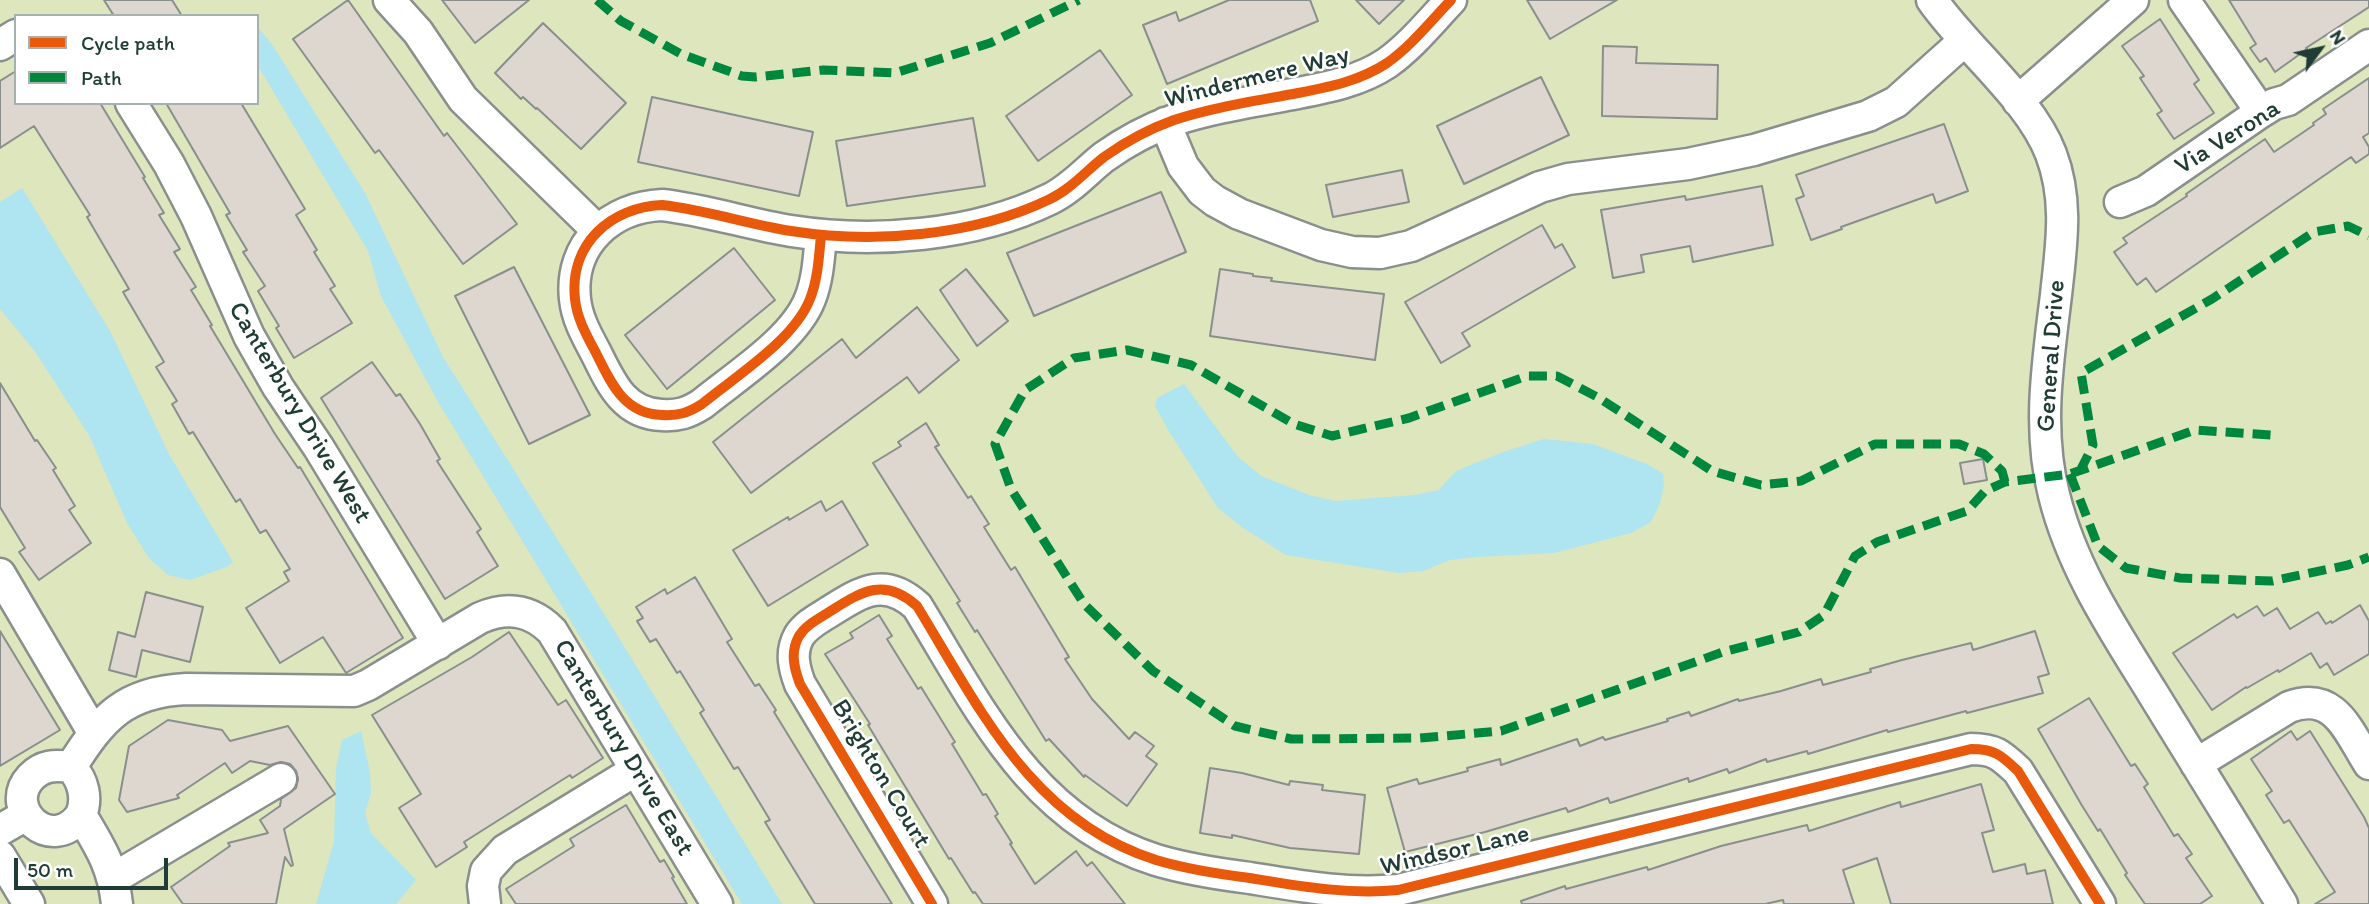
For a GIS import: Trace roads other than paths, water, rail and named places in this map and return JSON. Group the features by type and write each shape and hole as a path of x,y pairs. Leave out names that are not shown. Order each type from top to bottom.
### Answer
{"street":[{"path":"389,0 418,32 463,99 598,230"},
{"name":"Windermere Way","path":"821,235 815,285 802,316 792,329 702,404 676,416 649,415 635,409 614,389 583,328 575,300 576,270 581,256 598,230 618,215 632,209 662,205 790,231 863,237 952,229 1004,216 1062,193 1104,157 1133,138 1166,123 1193,114 1340,85 1371,72 1399,53 1451,0"},
{"name":"General Drive","path":"1932,0 2037,127 2050,153 2059,181 2064,229 2045,397 2046,445 2053,492 2064,533 2091,591 2283,904"},
{"path":"2018,101 2133,0"},
{"path":"2184,0 2261,112"},
{"name":"Windermere Way","path":"1166,123 1183,166 1202,191 1215,201 1239,214 1321,245 1352,252 1380,253 1410,246 1549,185 1569,179 1688,163 1754,150 1868,116 1896,102 1964,41"},
{"name":"Via Verona","path":"2120,202 2146,191 2261,112 2288,100 2369,45"},
{"name":"Canterbury Drive West","path":"132,105 169,164 196,216 230,297 255,347 438,643"},
{"path":"4,582 93,732"},
{"name":"Windsor Lane","path":"793,666 799,637 808,625 856,595 885,589 906,596 917,606 993,731 1018,766 1045,794 1086,826 1128,849 1196,870 1368,899 1971,749 1986,749 2000,754 2018,771 2100,904"},
{"name":"Canterbury Drive East","path":"71,767 93,732 105,720 142,696 171,690 354,691 494,612 516,610 530,614 552,631 717,904"},
{"name":"Brighton Court","path":"793,666 800,684 932,904"},
{"path":"2196,764 2288,707 2302,702 2325,705 2359,726 2369,764"},
{"path":"54,765 71,767 80,777 85,804 74,826 61,832 46,830 26,815 22,803 22,789 41,768 54,765"},
{"path":"485,904 483,886 486,872 505,850 636,770"},
{"path":"81,815 103,852 115,891 281,779"},
{"path":"0,830 26,815"},
{"path":"0,856 29,904"}],"water":[{"path":"259,28 273,46 365,193 443,357 782,904 742,904 437,400 381,296 368,251 259,67"},
{"path":"22,188 110,331 170,456 233,562 227,567 190,580 168,575 149,558 127,523 89,435 34,350 0,309 0,202"},
{"path":"1184,384 1238,457 1261,476 1309,495 1335,501 1415,495 1439,490 1456,471 1544,439 1593,444 1649,465 1663,474 1664,485 1660,503 1651,522 1631,533 1554,553 1450,560 1423,571 1399,573 1286,555 1243,528 1218,508 1170,433 1155,406 1157,398"},
{"path":"361,731 370,773 371,793 365,813 371,833 416,880 396,904 316,904 334,842 336,768 342,740"}]}
